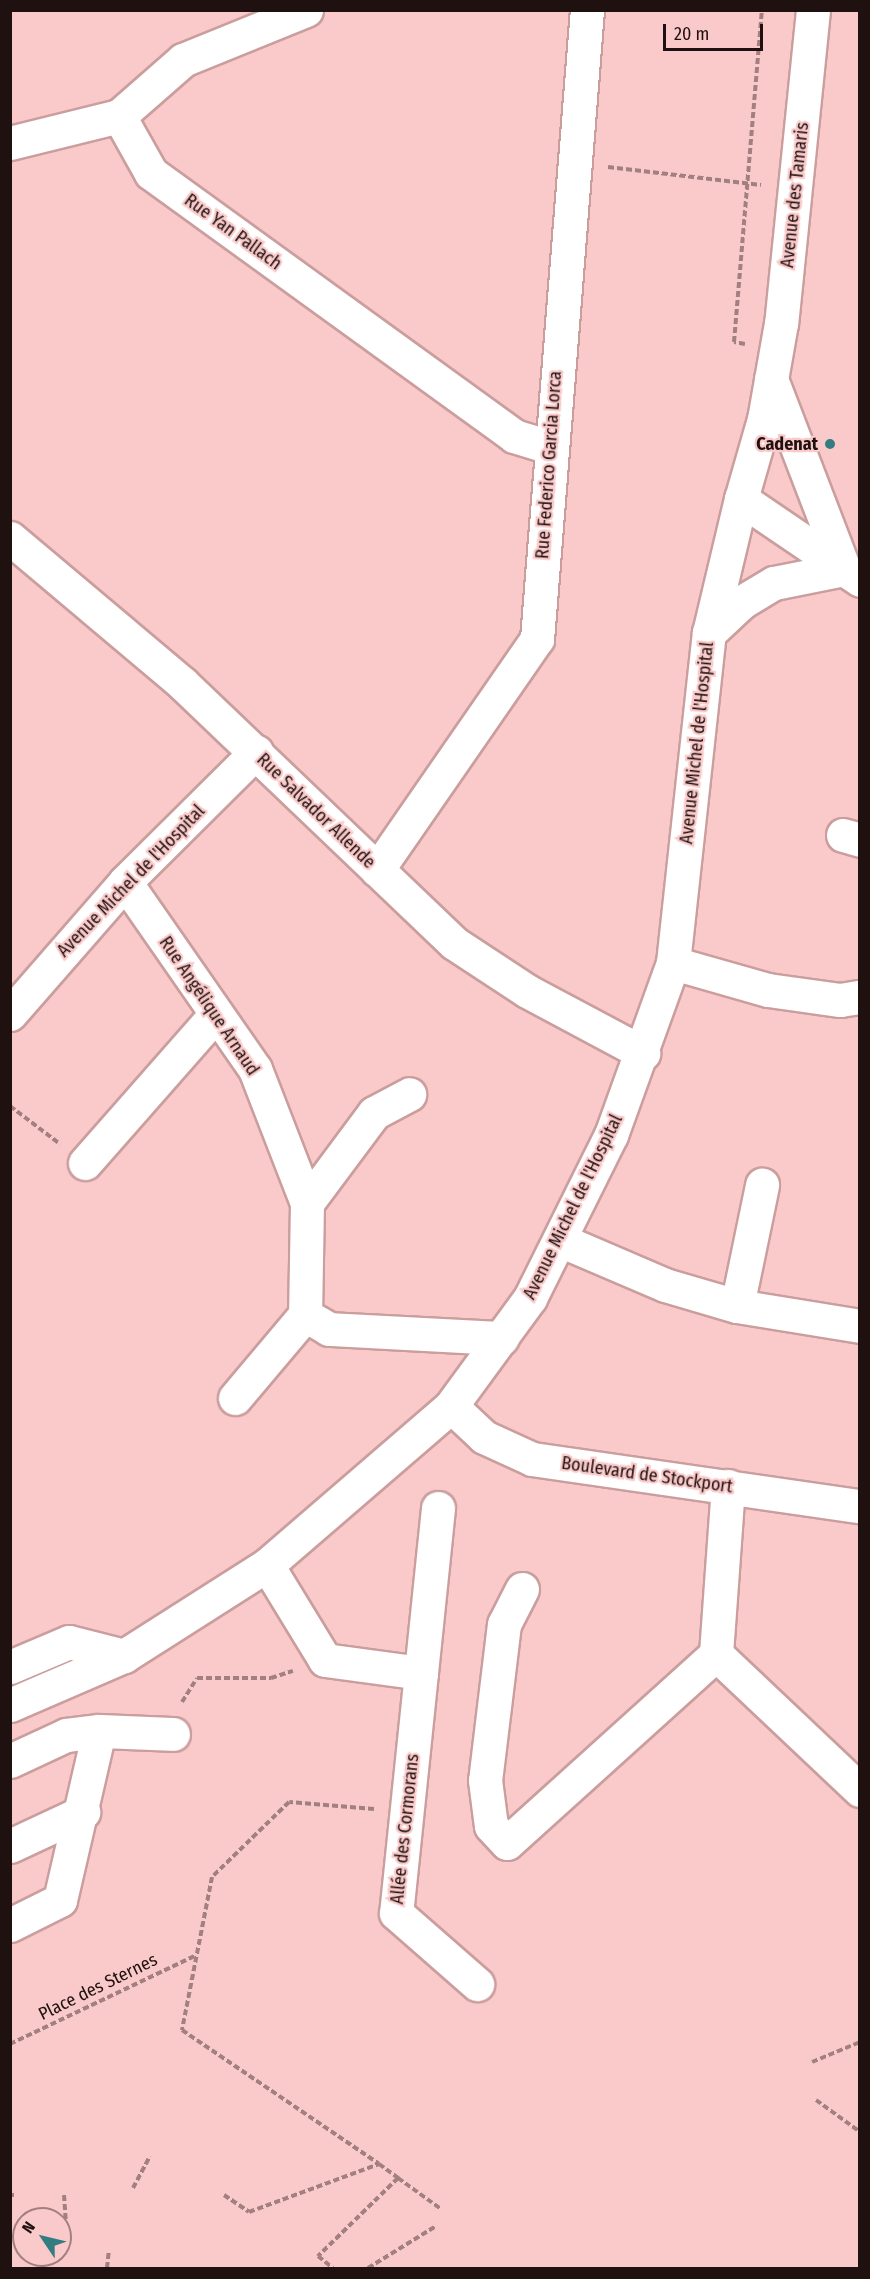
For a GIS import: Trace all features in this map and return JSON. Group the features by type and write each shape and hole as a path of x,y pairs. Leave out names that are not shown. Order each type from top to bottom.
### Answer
{"street":[{"path":"10,143 119,116 183,60 306,10"},
{"name":"Rue Federico Garcia Lorca","path":"377,870 537,639 549,447 588,10"},
{"name":"Avenue des Tamaris","path":"741,499 774,364 796,189 813,10"},
{"name":"Rue Yan Pallach","path":"119,116 151,172 514,436 549,447"},
{"name":"Avenue des Tamaris","path":"774,364 851,574"},
{"path":"741,499 851,574"},
{"name":"Avenue Michel de l'Hospital","path":"10,1705 124,1656 267,1565 451,1406 502,1338 560,1240 643,1053 673,963 709,633 741,499"},
{"name":"Rue Salvador Allende","path":"10,538 256,752 454,943 527,991 643,1053"},
{"path":"709,633 742,602 774,583 851,574"},
{"name":"Avenue Michel de l'Hospital","path":"16,997 125,882 256,752"},
{"name":"Rue Angélique Arnaud","path":"125,882 255,1069 307,1203 305,1315"},
{"path":"673,963 768,990 840,1000 860,997"},
{"path":"85,1163 216,1014"},
{"path":"307,1203 374,1113 409,1094"},
{"path":"736,1306 762,1185"},
{"path":"560,1240 665,1285 736,1306 860,1326"},
{"path":"235,1398 305,1315 329,1329 502,1338"},
{"name":"Boulevard de Stockport","path":"451,1406 484,1437 532,1458 860,1506"},
{"path":"522,1588 504,1624 485,1780 491,1826 507,1843 716,1654 728,1486"},
{"name":"Allée des Cormorans","path":"438,1508 396,1913 477,1984"},
{"path":"267,1565 325,1660 421,1673"},
{"path":"10,1667 69,1641 124,1656"},
{"path":"716,1654 860,1790"},
{"path":"10,1925 60,1900 99,1731"},
{"path":"10,1761 66,1735 99,1731 174,1734"},
{"path":"10,1846 82,1812"}],"path":[{"path":"762,10 734,342 774,364"},
{"path":"574,163 796,189"},
{"path":"10,1106 85,1163"},
{"path":"174,1734 182,1700 197,1678 271,1678 325,1660"},
{"path":"405,1811 289,1803 212,1876 182,2030 380,2164 441,2209"},
{"name":"Place des Sternes","path":"10,2044 198,1954"},
{"path":"812,2062 860,2042"},
{"path":"816,2100 860,2132"},
{"path":"133,2188 150,2156"},
{"path":"224,2195 249,2212 380,2164"},
{"path":"333,2268 318,2256 398,2178"},
{"path":"64,2195 65,2207"},
{"path":"368,2268 436,2226"},
{"path":"107,2268 109,2250"}],"place":[{"name":"Cadenat","path":"830,444"}]}
